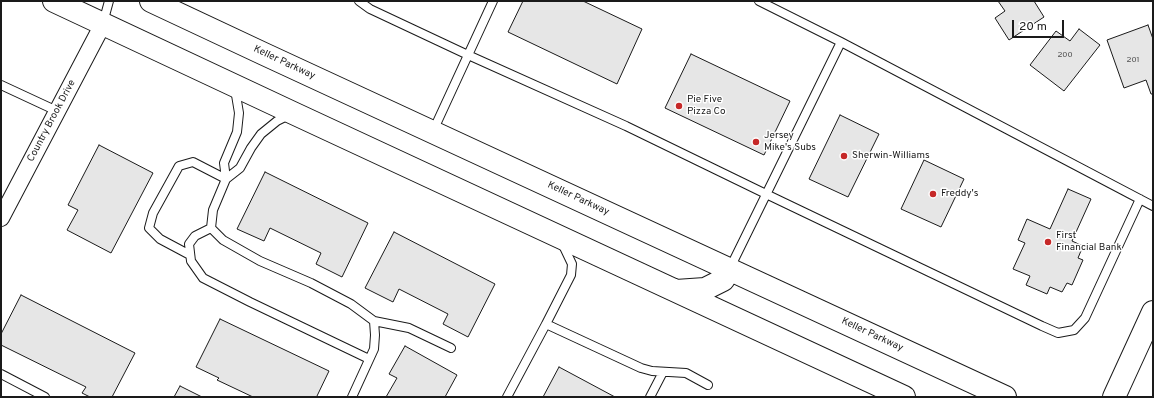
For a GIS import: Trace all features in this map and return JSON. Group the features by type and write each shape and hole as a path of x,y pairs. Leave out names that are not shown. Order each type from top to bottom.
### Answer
{"main road":[{"path":"54,1 904,397"},
{"name":"Keller Parkway","path":"151,1 1004,397"},
{"path":"675,291 705,289 723,280 730,269"},
{"path":"1114,397 1153,312"}],"street":[{"name":"Country Brook Drive","path":"1,218 103,24"}],"lane":[{"path":"103,24 109,1"},
{"path":"359,1 370,9 626,126 1042,326 1058,332 1074,330 1085,318 1140,199"},
{"path":"433,132 493,1"},
{"path":"759,1 841,42 1153,206"},
{"path":"730,269 841,42"},
{"path":"1,84 57,111"},
{"path":"226,179 224,163 237,132 239,113 235,86"},
{"path":"211,228 213,210 226,179 240,168 261,134 276,121 293,113"},
{"path":"190,255 160,239 149,228 153,214 179,166 193,162 226,179"},
{"path":"211,228 195,236 189,244 191,261 203,278 370,359"},
{"path":"211,228 223,240 260,261 311,282 351,304 374,321 409,328 451,348"},
{"path":"507,397 571,274 572,264 559,237"},
{"path":"352,397 374,349 374,321"},
{"path":"546,324 641,368 652,371 686,373 708,385"},
{"path":"650,397 663,372"},
{"path":"1,374 45,397"}],"building":[{"path":"523,1 583,1 642,29 617,84 508,32"},
{"path":"998,1 1034,1 1044,17 1009,40 995,18 1005,11"},
{"path":"1148,25 1153,39 1153,94 1151,94 1146,80 1124,88 1107,40"},
{"path":"1079,29 1100,45 1064,91 1030,65 1056,31 1070,41"},
{"path":"691,54 790,101 764,155 665,108"},
{"name":"Sherwin-Williams","path":"840,115 879,134 848,197 809,179"},
{"path":"99,145 153,173 111,253 67,230 78,210 68,205"},
{"name":"Freddy's","path":"924,160 964,179 941,227 901,209"},
{"path":"265,172 368,223 342,277 316,264 321,253 270,228 264,241 237,229"},
{"name":"First Financial Bank","path":"1068,189 1091,199 1072,241 1083,246 1078,258 1083,260 1072,285 1067,283 1062,292 1050,287 1047,294 1026,285 1030,276 1013,269 1025,243 1018,240 1027,219 1050,229"},
{"path":"394,232 495,284 468,337 443,324 448,314 399,289 393,302 365,288"},
{"path":"21,295 135,353 112,397 90,397 82,393 86,387 1,345 1,334"},
{"path":"220,319 329,371 317,396 318,397 253,397 217,380 219,378 196,367"},
{"path":"405,346 457,375 445,397 386,397 397,378 389,374"},
{"path":"559,367 615,397 543,397"},
{"path":"180,386 202,397 174,397"}],"place":[{"name":"Pie Five Pizza Co","path":"679,106"},
{"name":"Jersey Mike's Subs","path":"756,142"},
{"name":"Sherwin-Williams","path":"844,156"},
{"name":"Freddy's","path":"933,194"},
{"name":"First Financial Bank","path":"1048,242"}]}
